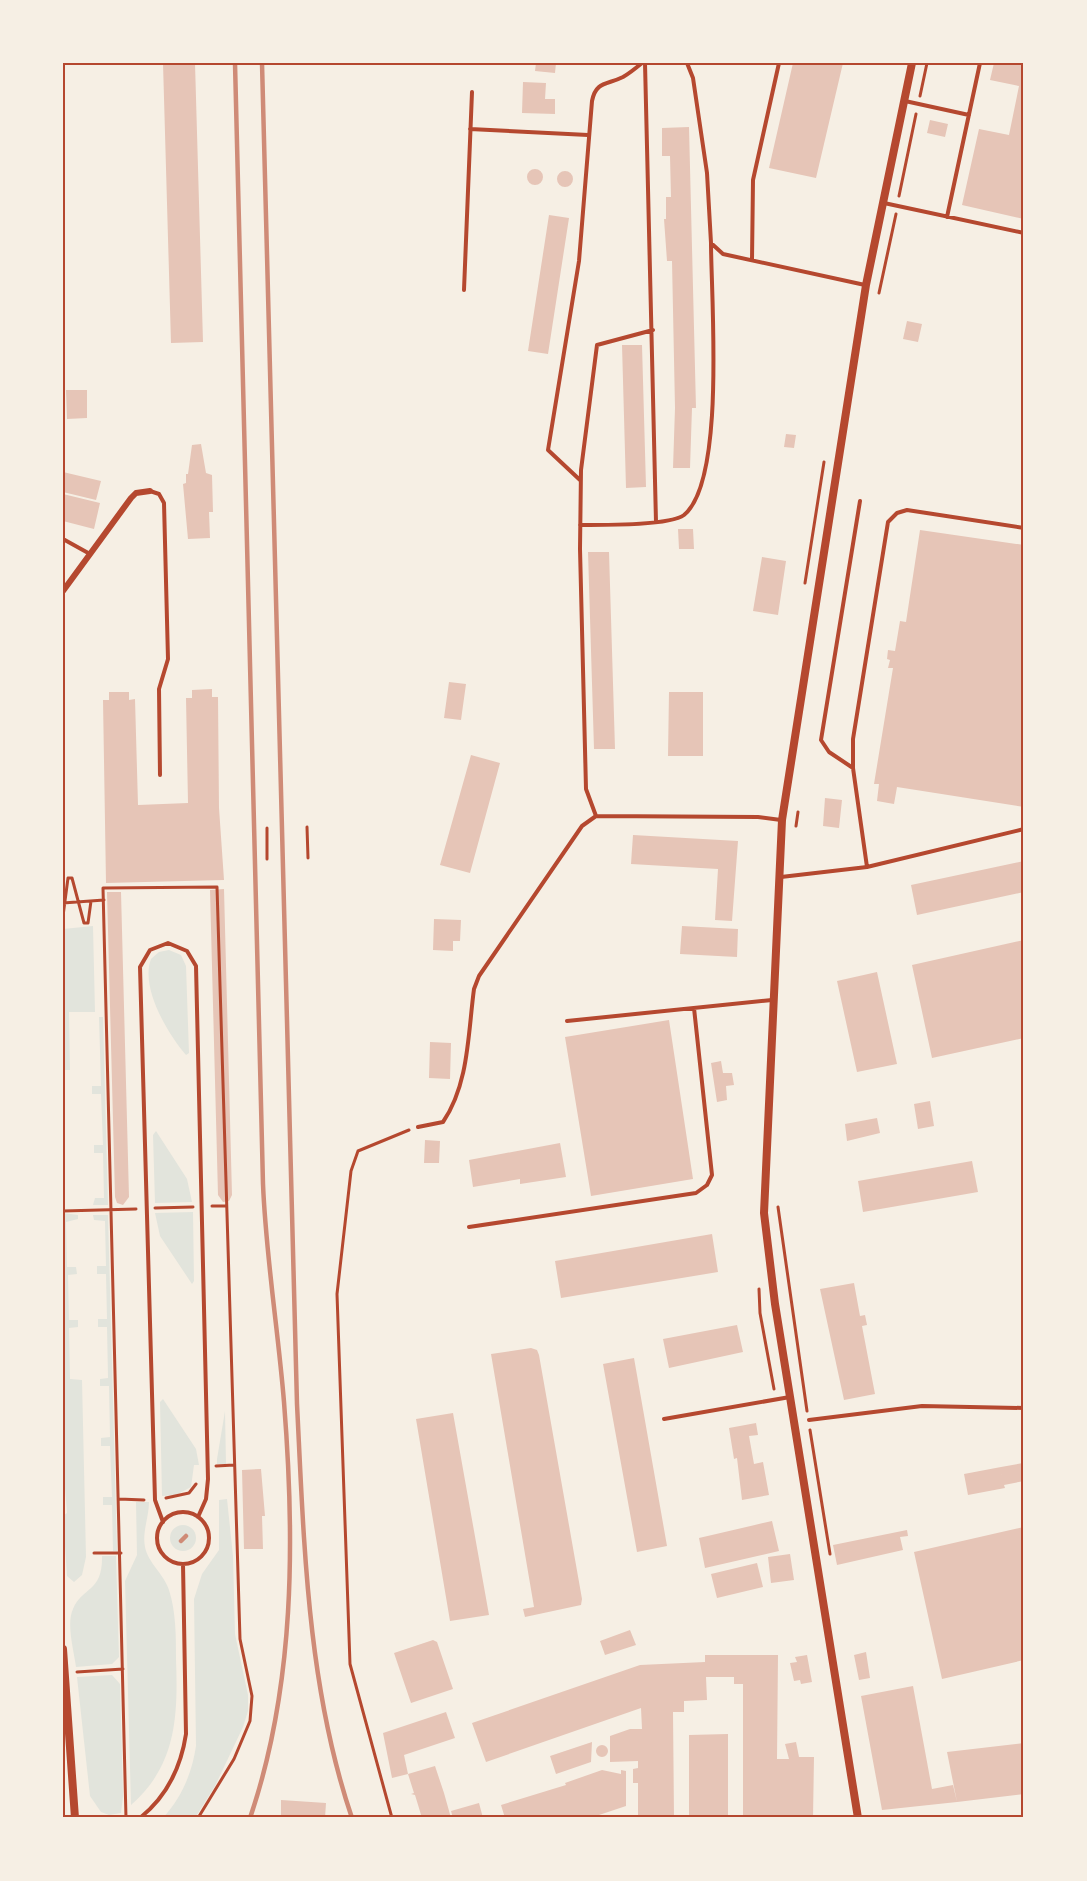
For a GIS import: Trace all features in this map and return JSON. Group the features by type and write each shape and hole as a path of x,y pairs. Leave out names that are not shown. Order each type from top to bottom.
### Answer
{"street":[{"path":"858,1818 790,1397 764,1213 777,877 782,820 866,285 912,63"},
{"path":"63,591 131,498 136,493 150,491"},
{"path":"63,1649 66,1725 75,1818"}],"lane":[{"path":"581,481 548,450 579,261 592,101 597,87 622,78 644,63"},
{"path":"644,63 653,330 656,522"},
{"path":"580,525 656,522 683,516 696,501 705,467 714,413 711,243 707,173 693,78 687,63"},
{"path":"752,260 753,180 779,63"},
{"path":"947,217 980,63"},
{"path":"464,290 472,92"},
{"path":"904,100 969,115"},
{"path":"470,129 588,135"},
{"path":"883,203 1024,233"},
{"path":"711,243 723,254 866,285"},
{"path":"596,816 586,789 581,481 597,345 653,330"},
{"path":"150,491 159,494 164,503 168,659 159,689 160,776"},
{"path":"853,768 829,752 821,740 860,501"},
{"path":"867,867 853,768 853,739 888,522 897,513 907,510 1024,528"},
{"path":"63,539 90,554"},
{"path":"418,1127 443,1122 454,1107 460,1088 474,989 479,976 582,826 596,816 758,817 782,820"},
{"path":"777,877 867,867 1024,829"},
{"path":"163,1522 154,1500 140,968 145,954 157,945 175,944 192,956 196,966 208,1466 207,1492 198,1518"},
{"path":"567,1022 773,1000"},
{"path":"469,1227 696,1193 707,1185 712,1175 694,1008"},
{"path":"664,1419 790,1397"},
{"path":"809,1420 922,1406 1024,1408"},
{"path":"181,1513 198,1518 208,1532 207,1547 197,1559 183,1564 168,1559 160,1549 157,1537 163,1522 181,1513"},
{"path":"140,1818 167,1788 177,1768 185,1743 187,1726 183,1564"}],"path":[{"path":"878,299 927,63"},
{"path":"804,588 826,452"},
{"path":"795,832 798,810"},
{"path":"307,827 308,858"},
{"path":"267,828 267,859"},
{"path":"63,916 68,878 72,878 84,923 88,923 91,900"},
{"path":"126,1818 103,888 218,887 240,1639 252,1708 234,1759 198,1818"},
{"path":"64,902 104,900"},
{"path":"392,1818 350,1664 336,1294 351,1171 358,1151 418,1127"},
{"path":"778,1197 789,1298 830,1558"},
{"path":"759,1280 760,1312 776,1400"},
{"path":"208,1466 234,1465"},
{"path":"119,1499 154,1500 189,1493 195,1488 197,1479"},
{"path":"94,1554 121,1553"},
{"path":"65,1673 123,1669"}],"shaded area":[{"path":"93,926 95,1012 69,1012 70,1070 63,1070 63,929"},
{"path":"169,950 181,955 186,966 189,1053 186,1055 164,1023 152,997 149,983 151,959 159,952"},
{"path":"99,1017 103,1017 108,1205 93,1205 95,1198 104,1198 103,1153 94,1153 94,1145 103,1145 101,1094 92,1094 92,1086 101,1086"},
{"path":"156,1131 187,1179 192,1202 155,1203 153,1135"},
{"path":"193,1212 194,1281 192,1284 160,1236 155,1213"},
{"path":"63,1213 78,1215 78,1219 66,1222 67,1267 76,1267 77,1274 68,1275 69,1320 78,1320 78,1327 69,1328 70,1379 82,1380 86,1557 82,1575 74,1582 67,1576 63,1516 67,1513 63,1463"},
{"path":"93,1215 108,1215 117,1551 113,1551 112,1505 103,1505 103,1497 112,1497 110,1446 101,1446 101,1438 110,1437 109,1386 100,1386 100,1379 108,1378 107,1327 98,1327 98,1319 107,1319 106,1274 97,1274 97,1266 106,1266 105,1221 94,1220"},
{"path":"163,1399 196,1449 199,1465 194,1465 191,1487 176,1495 162,1496 160,1402"},
{"path":"225,1411 226,1464 217,1464 217,1459"},
{"path":"227,1499 233,1556 235,1634 248,1695 248,1711 243,1727 215,1786 195,1818 163,1818 181,1793 194,1756 196,1746 194,1599 202,1574 219,1550 219,1500"},
{"path":"136,1502 149,1502 144,1536 145,1547 149,1558 167,1584 173,1607 176,1633 176,1700 172,1738 166,1756 146,1790 131,1805 125,1581 137,1555"},
{"path":"183,1525 192,1529 196,1538 192,1547 183,1551 174,1547 170,1538 174,1529"},
{"path":"102,1556 116,1556 119,1657 112,1664 76,1667 70,1630 71,1615 81,1596 96,1583"},
{"path":"112,1675 120,1684 123,1796 121,1813 109,1815 101,1812 90,1796 77,1677"}],"building":[{"path":"163,63 195,63 203,342 171,343"},
{"path":"536,63 556,63 555,73 535,71"},
{"path":"793,63 843,63 816,178 769,168"},
{"path":"994,63 1024,63 1024,219 962,205 979,129 1009,135 1019,86 990,80"},
{"path":"523,82 546,83 545,99 555,99 555,114 522,113"},
{"path":"930,120 948,124 945,137 927,133"},
{"path":"689,127 696,408 692,408 690,468 673,468 675,408 672,261 667,261 664,219 666,219 666,197 671,197 670,156 662,156 662,128"},
{"path":"532,169 538,169 543,177 541,183 532,185 527,180 527,174"},
{"path":"562,171 568,171 573,179 571,185 562,187 557,182 557,176"},
{"path":"549,215 569,218 548,354 528,351"},
{"path":"907,321 922,324 918,342 903,339"},
{"path":"622,345 642,345 646,487 626,488"},
{"path":"66,390 87,390 87,418 67,419"},
{"path":"786,434 796,435 794,448 784,447"},
{"path":"201,444 206,473 212,475 213,512 209,512 210,538 188,539 183,484 186,483 192,445"},
{"path":"63,472 101,481 96,500 63,492"},
{"path":"63,494 100,503 94,529 63,521"},
{"path":"678,529 693,529 694,549 679,549"},
{"path":"920,530 1024,545 1024,807 897,787 894,804 877,801 879,784 874,784 893,668 888,668 890,660 887,659 888,650 895,651 900,621 906,622"},
{"path":"588,552 609,552 615,749 594,749"},
{"path":"762,557 786,561 778,615 753,611"},
{"path":"449,682 466,684 461,720 444,718"},
{"path":"212,689 212,697 218,697 219,808 224,880 106,883 103,700 109,700 109,692 129,692 129,700 135,699 138,805 188,803 186,698 192,698 192,690"},
{"path":"669,692 703,692 703,756 668,756"},
{"path":"471,755 500,763 470,873 440,865"},
{"path":"825,798 842,800 839,828 823,826"},
{"path":"633,835 738,841 732,921 715,920 718,869 631,864"},
{"path":"1024,861 1024,892 917,915 911,885"},
{"path":"224,889 232,1195 229,1201 223,1202 218,1195 210,890"},
{"path":"107,892 121,892 129,1197 123,1205 117,1203 115,1197"},
{"path":"434,919 461,920 460,941 453,941 453,951 433,950"},
{"path":"682,926 738,929 737,957 680,954"},
{"path":"1024,940 1024,1038 932,1058 912,965"},
{"path":"877,972 897,1064 857,1072 837,981"},
{"path":"669,1020 693,1179 591,1196 565,1037"},
{"path":"430,1042 451,1043 450,1079 429,1078"},
{"path":"721,1061 723,1073 732,1073 734,1085 726,1086 727,1100 717,1102 711,1063"},
{"path":"930,1101 934,1126 918,1129 914,1104"},
{"path":"877,1118 880,1133 847,1141 845,1124"},
{"path":"425,1140 440,1141 439,1163 424,1163"},
{"path":"560,1143 566,1177 520,1184 520,1179 473,1187 469,1160"},
{"path":"972,1161 978,1192 863,1212 858,1181"},
{"path":"712,1234 718,1272 561,1298 555,1261"},
{"path":"854,1283 860,1316 865,1315 867,1325 862,1326 875,1394 844,1400 820,1289"},
{"path":"737,1325 743,1352 669,1368 663,1339"},
{"path":"531,1348 537,1350 539,1355 582,1599 581,1605 525,1617 523,1609 534,1607 491,1354"},
{"path":"634,1358 667,1546 637,1552 603,1364"},
{"path":"453,1413 489,1615 450,1621 416,1419"},
{"path":"756,1423 758,1435 749,1436 754,1464 763,1462 769,1495 742,1500 737,1458 734,1459 729,1428"},
{"path":"1023,1463 1024,1481 1004,1485 1005,1488 968,1495 964,1474"},
{"path":"261,1469 265,1516 262,1516 263,1549 244,1549 242,1470"},
{"path":"772,1521 779,1551 705,1568 699,1538"},
{"path":"1024,1527 1024,1660 942,1679 914,1552"},
{"path":"907,1530 908,1536 900,1537 903,1550 837,1565 833,1545"},
{"path":"790,1554 794,1580 771,1583 768,1557"},
{"path":"757,1563 763,1587 717,1598 711,1574"},
{"path":"630,1630 636,1645 605,1655 600,1641"},
{"path":"433,1640 437,1642 453,1689 411,1703 394,1653"},
{"path":"866,1652 870,1678 859,1680 854,1655"},
{"path":"705,1655 778,1655 777,1759 789,1759 785,1744 796,1742 799,1757 814,1757 813,1818 743,1818 743,1684 734,1684 734,1677 706,1677 707,1700 684,1701 684,1712 673,1712 674,1818 638,1818 638,1783 633,1783 633,1769 638,1768 638,1761 610,1762 610,1736 630,1729 642,1729 641,1708 486,1762 472,1723 640,1665 705,1662"},
{"path":"807,1655 812,1682 801,1684 800,1680 794,1681 790,1663 797,1662 795,1657"},
{"path":"913,1686 932,1789 953,1785 957,1802 882,1810 861,1696"},
{"path":"446,1712 455,1738 404,1755 408,1774 392,1778 383,1733"},
{"path":"728,1734 728,1818 689,1818 689,1735"},
{"path":"592,1742 591,1762 556,1774 550,1756"},
{"path":"1024,1743 1024,1794 957,1802 947,1752"},
{"path":"604,1745 608,1751 604,1757 600,1757 596,1749"},
{"path":"435,1766 451,1818 422,1818 415,1795 411,1794 414,1793 408,1774"},
{"path":"602,1770 621,1774 621,1770 626,1771 626,1806 590,1818 505,1818 501,1805 566,1785 565,1783"},
{"path":"281,1800 326,1803 325,1818 281,1817"},
{"path":"479,1803 483,1818 453,1818 451,1811"}],"railway":[{"path":"235,63 263,1184 284,1402 290,1507 288,1612 283,1665 276,1717 265,1768 250,1818"},
{"path":"262,63 297,1404 310,1613 325,1717 352,1818"},
{"path":"181,1541 186,1536"}]}
